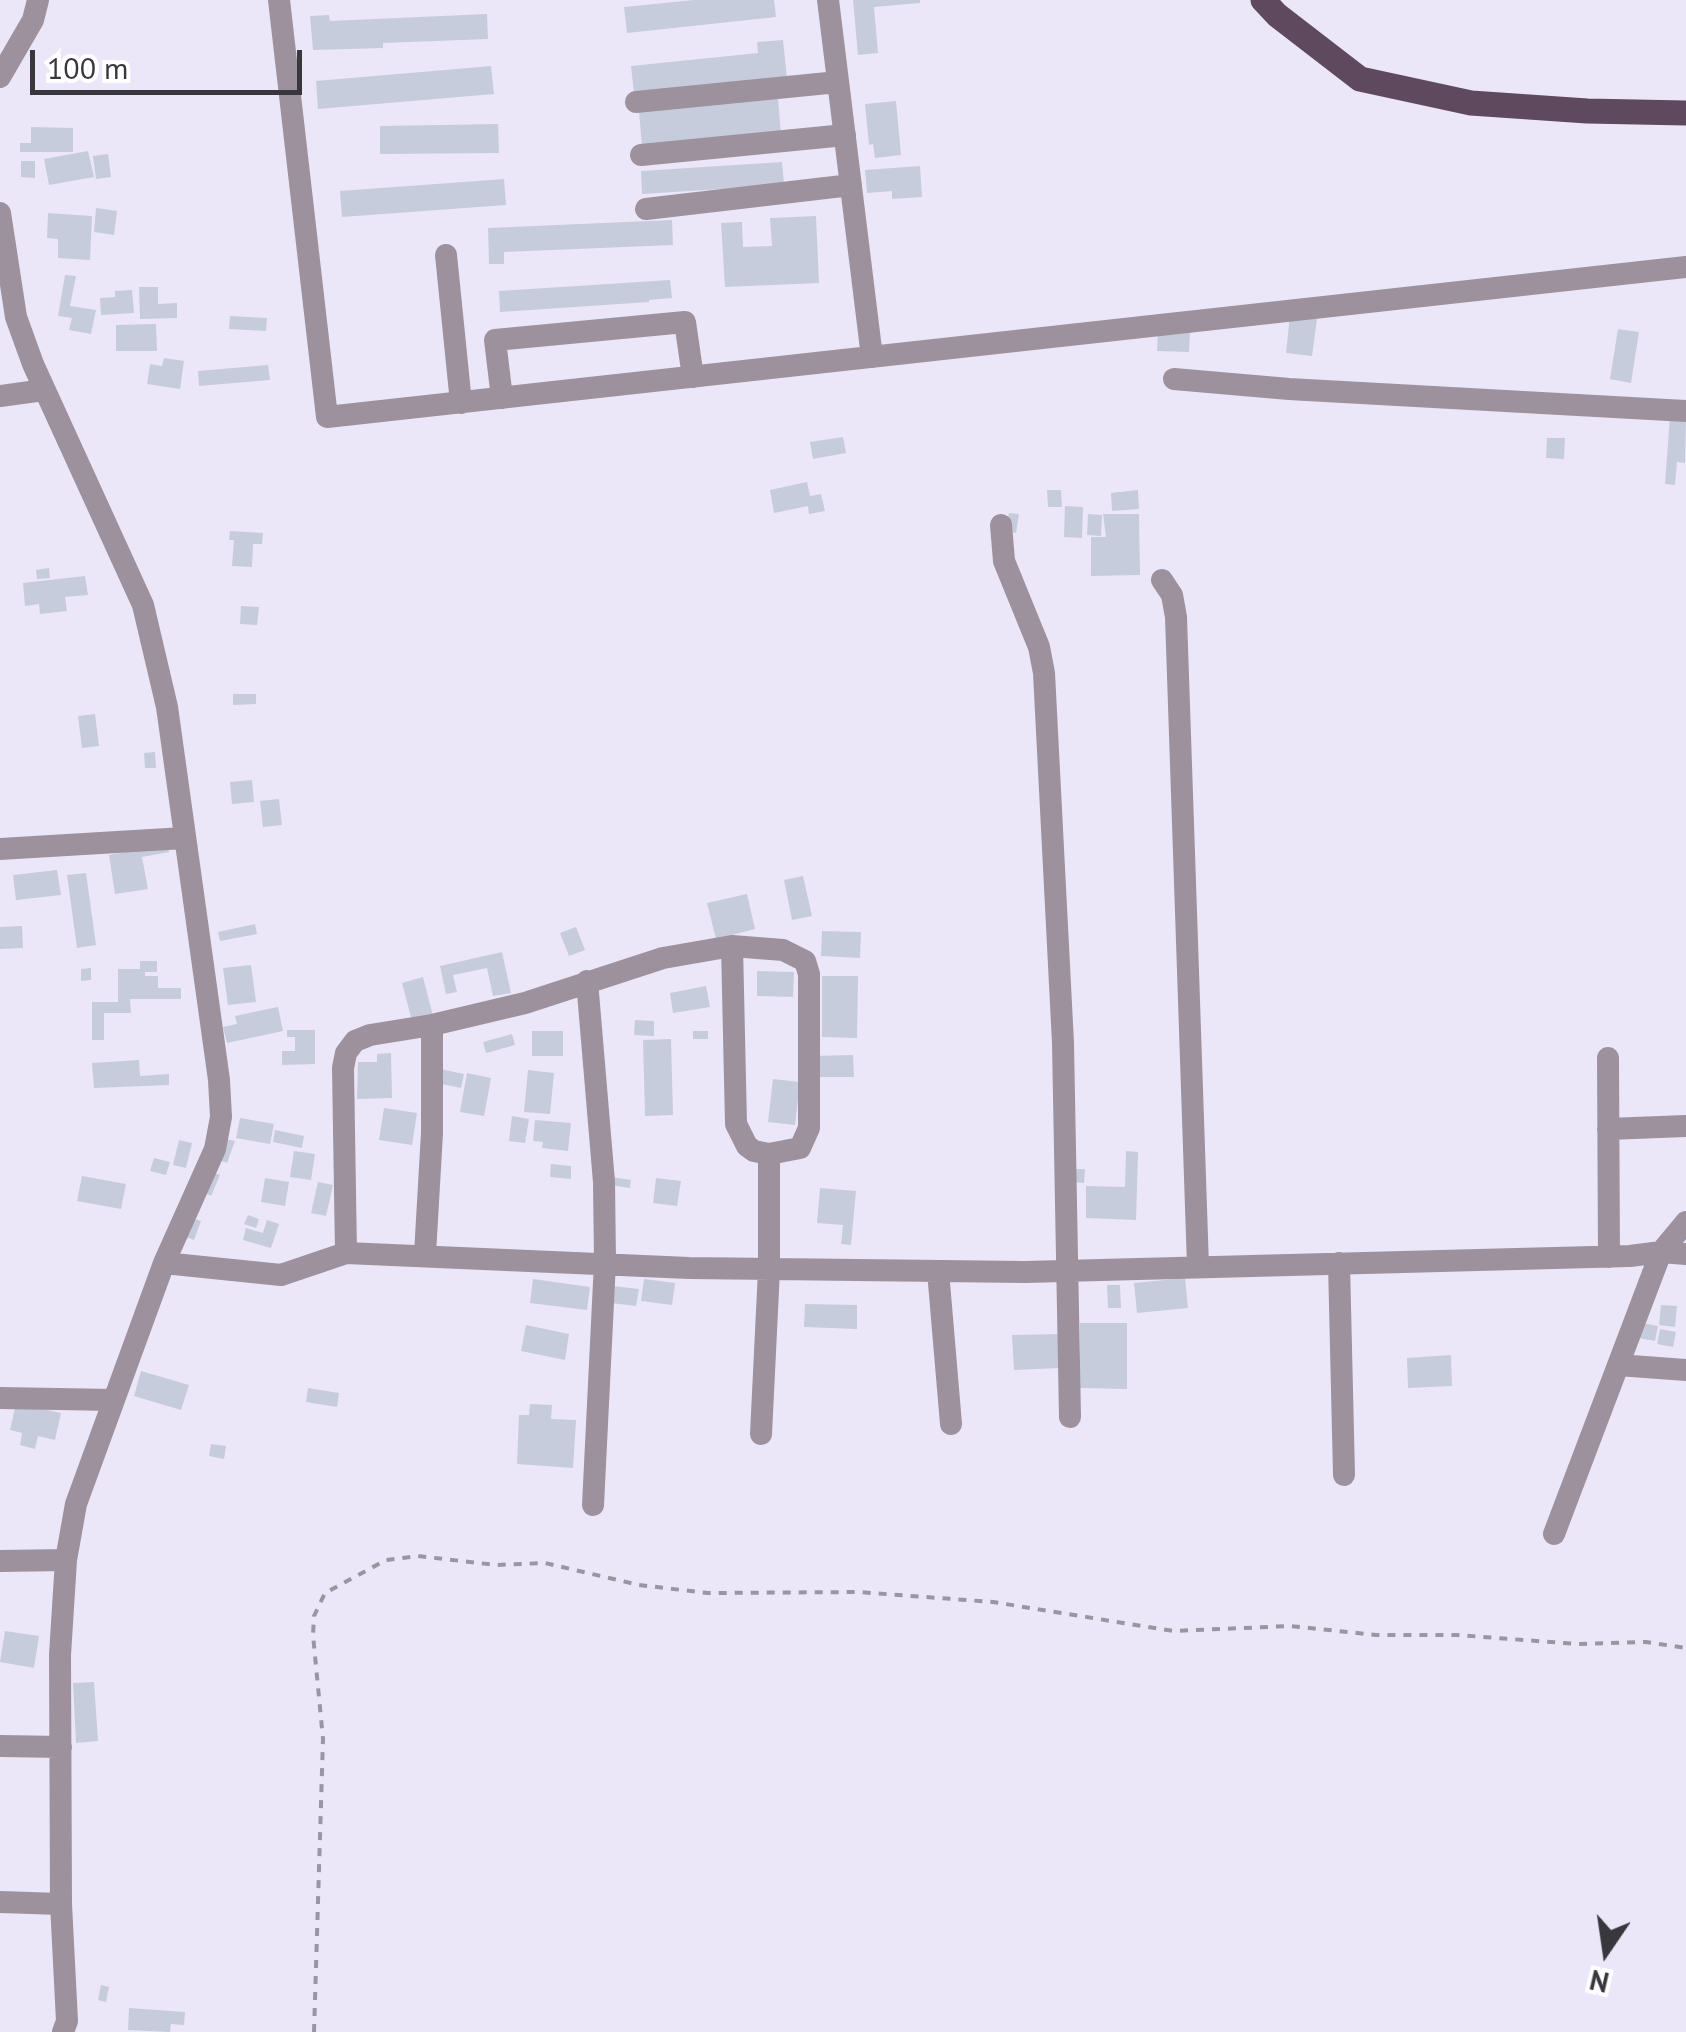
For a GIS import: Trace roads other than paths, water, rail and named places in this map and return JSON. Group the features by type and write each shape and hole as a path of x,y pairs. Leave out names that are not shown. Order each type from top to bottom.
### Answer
{"main road":[{"path":"1263,0 1360,80 1471,103 1587,111 1686,112"}],"street":[{"path":"0,77 33,20 38,0"},
{"path":"280,0 327,417 1686,267"},
{"path":"828,0 872,357"},
{"path":"636,102 838,82"},
{"path":"641,155 845,135"},
{"path":"646,208 851,185"},
{"path":"0,213 16,316 44,390 143,605 167,706 221,1117 215,1149 164,1263 76,1504 66,1560 60,1655 61,1904 67,2021 63,2032"},
{"path":"446,255 461,402"},
{"path":"502,398 495,340 685,322 693,377"},
{"path":"1174,379 1686,411"},
{"path":"0,396 44,390"},
{"path":"1001,525 1004,561 1039,648 1044,673 1062,1043 1070,1417"},
{"path":"1162,580 1172,595 1176,616 1198,1266"},
{"path":"0,849 184,838"},
{"path":"346,1253 343,1068 354,1041 524,1003 663,958 732,946 783,950 805,961 809,974 809,1128 800,1148 769,1154 754,1151 746,1146 736,1124 732,946"},
{"path":"587,981 602,1132 605,1262 593,1505"},
{"path":"424,1254 432,1133 432,1025"},
{"path":"1608,1058 1609,1257"},
{"path":"1608,1128 1686,1126"},
{"path":"761,1434 769,1270 769,1154"},
{"path":"1554,1534 1661,1252 1686,1222"},
{"path":"164,1263 282,1275 346,1253 769,1270 938,1271 1686,1254"},
{"path":"1339,1263 1344,1475"},
{"path":"938,1271 951,1424"},
{"path":"1618,1365 1686,1370"},
{"path":"0,1398 114,1400"},
{"path":"0,1560 66,1560"},
{"path":"0,1746 62,1747"},
{"path":"0,1902 61,1904"}]}
